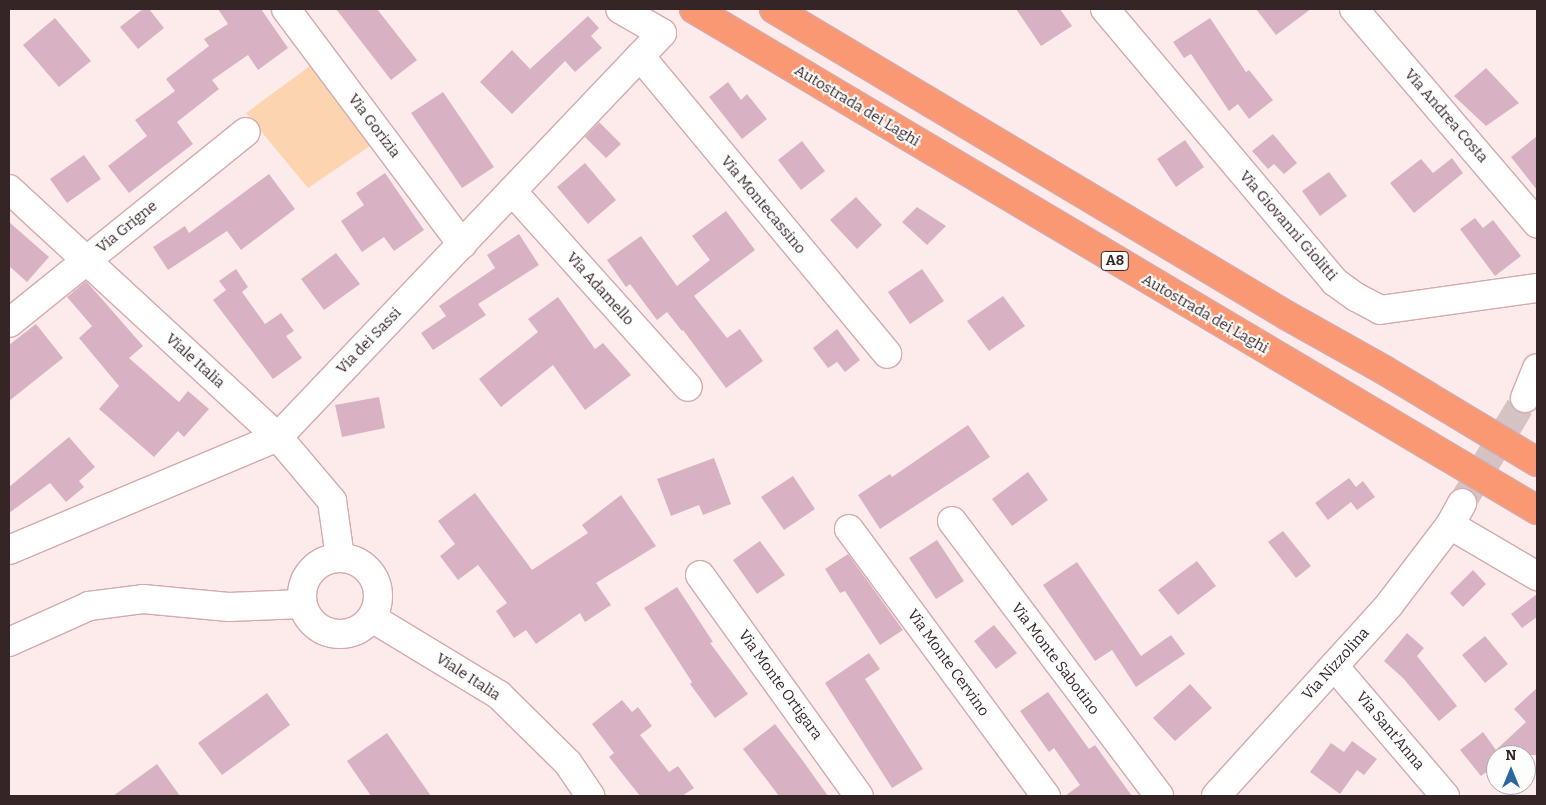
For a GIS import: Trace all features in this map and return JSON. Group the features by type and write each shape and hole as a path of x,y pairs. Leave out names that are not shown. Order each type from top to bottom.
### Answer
{"highway":[{"name":"Autostrada dei Laghi","path":"694,9 1537,510"},
{"path":"774,9 1277,310 1384,370 1537,462"}],"street":[{"name":"Via Gorizia","path":"286,9 462,244"},
{"name":"Via dei Sassi","path":"9,550 278,437 662,33 620,9"},
{"name":"Via Giovanni Giolitti","path":"1105,9 1336,282 1356,297 1380,310 1537,288"},
{"name":"Via Andrea Costa","path":"1354,9 1537,223"},
{"name":"Via Montecassino","path":"640,56 887,354"},
{"name":"Via Grigne","path":"9,323 246,132"},
{"name":"Viale Italia","path":"9,189 278,437 332,501 340,558"},
{"name":"Via Adamello","path":"512,191 688,387"},
{"path":"1525,398 1537,368"},
{"name":"Via Nizzolina","path":"1216,796 1389,605 1456,514 1537,576"},
{"name":"Via Monte Sabotino","path":"952,521 1159,796"},
{"name":"Via Monte Cervino","path":"849,529 1046,796"},
{"path":"340,558 356,561 367,569 376,583 378,605 367,624 353,633 340,635 323,632 312,624 302,604 301,596 304,580 312,569 326,560 340,558"},
{"name":"Via Monte Ortigara","path":"700,575 859,796"},
{"path":"9,642 89,606 143,599 229,607 302,604"},
{"name":"Viale Italia","path":"372,618 499,695 568,763 590,796"},
{"name":"Via Sant'Anna","path":"1334,666 1445,796"}],"shaded area":[{"path":"314,63 373,144 308,188 246,113"}],"building":[{"path":"143,9 149,9 164,28 138,49 120,27"},
{"path":"218,9 261,9 288,48 258,70 248,55 212,80 219,89 177,122 193,144 129,193 108,166 147,136 135,120 175,91 166,79 209,46 204,39 228,24"},
{"path":"336,9 377,9 417,60 391,80"},
{"path":"1016,9 1060,9 1072,26 1041,46"},
{"path":"1256,9 1311,9 1276,35"},
{"path":"588,16 599,28 591,36 602,48 575,72 565,61 512,114 480,82 512,50 530,69"},
{"path":"55,18 91,61 59,87 23,45"},
{"path":"1210,18 1246,72 1249,70 1273,100 1249,119 1238,104 1229,111 1191,54 1184,58 1173,42"},
{"path":"1486,68 1519,103 1486,126 1454,96"},
{"path":"728,82 741,100 747,94 767,119 742,139 709,97"},
{"path":"443,92 494,167 462,188 411,113"},
{"path":"599,122 621,144 606,158 585,137"},
{"path":"1273,134 1297,163 1284,174 1274,164 1268,169 1252,151"},
{"path":"1537,136 1537,190 1511,157"},
{"path":"1185,140 1204,167 1176,187 1157,159"},
{"path":"802,141 825,171 801,190 778,160"},
{"path":"84,155 101,179 67,203 50,179"},
{"path":"1452,158 1463,173 1414,213 1390,183 1421,159 1433,173"},
{"path":"585,163 616,200 588,224 557,187"},
{"path":"1329,172 1347,196 1320,216 1302,191"},
{"path":"385,173 424,230 394,251 384,237 362,252 341,221 364,205 356,193"},
{"path":"269,174 295,209 241,250 227,231 168,270 153,247 185,226 189,233"},
{"path":"856,197 882,225 857,249 830,220"},
{"path":"917,207 946,226 927,245 902,222"},
{"path":"726,211 755,250 694,296 727,338 740,329 763,361 726,388 683,330 667,312 657,320 630,284 626,287 607,260 641,236 677,286 710,260 692,236"},
{"path":"1475,218 1483,228 1493,220 1521,256 1495,276 1460,229"},
{"path":"9,222 49,257 27,282 9,266"},
{"path":"519,234 539,265 478,304 486,315 433,350 421,333 446,316 439,306 495,268 487,255"},
{"path":"336,253 360,284 324,310 301,279"},
{"path":"236,269 248,287 242,292 265,324 281,313 294,331 286,336 302,358 273,379 213,300 226,290 219,281"},
{"path":"922,269 944,301 910,324 888,292"},
{"path":"86,281 143,346 129,358 179,402 188,391 209,409 184,437 178,431 154,457 99,409 119,386 79,338 92,326 67,297"},
{"path":"1003,296 1025,326 989,351 967,321"},
{"path":"558,297 595,349 603,343 631,375 585,410 553,365 501,407 479,379 538,332 528,319"},
{"path":"36,324 63,358 9,401 9,345"},
{"path":"837,329 860,360 845,372 837,362 828,368 813,348"},
{"path":"379,397 385,428 342,437 335,405"},
{"path":"968,425 990,457 880,529 858,495 890,474 892,477"},
{"path":"69,437 95,467 79,481 84,487 66,502 50,483 9,513 9,487"},
{"path":"714,458 731,504 703,515 699,505 671,516 657,479"},
{"path":"1028,472 1048,500 1012,526 992,499"},
{"path":"793,476 815,509 784,530 761,497"},
{"path":"1349,478 1356,487 1363,481 1375,497 1357,510 1351,502 1328,520 1315,503"},
{"path":"475,493 532,570 588,533 582,525 621,495 656,546 596,583 611,605 585,622 580,613 536,644 526,630 514,638 496,611 507,603 478,565 458,580 440,556 455,544 438,521"},
{"path":"1283,531 1311,566 1296,578 1268,542"},
{"path":"937,540 964,581 936,599 909,558"},
{"path":"760,541 785,575 757,594 733,560"},
{"path":"848,554 903,630 880,645 845,591 840,593 825,569"},
{"path":"1197,561 1216,586 1178,615 1158,590"},
{"path":"1077,562 1141,656 1171,635 1185,654 1136,687 1112,650 1095,661 1043,585"},
{"path":"1473,570 1486,584 1463,607 1450,593"},
{"path":"677,587 713,642 710,643 748,694 715,718 690,684 692,682 644,608"},
{"path":"1537,594 1537,617 1522,628 1511,614"},
{"path":"994,625 1017,653 996,669 974,641"},
{"path":"1407,633 1424,648 1417,656 1457,706 1439,721 1403,678 1384,661"},
{"path":"1485,636 1508,664 1485,683 1462,655"},
{"path":"869,653 880,669 865,679 923,769 892,788 825,683"},
{"path":"1190,684 1212,708 1175,741 1153,718"},
{"path":"1537,688 1537,755 1536,745 1501,745 1526,722 1514,709"},
{"path":"1048,692 1089,749 1095,745 1132,796 1065,796 1080,785 1054,748 1049,752 1020,711"},
{"path":"267,693 290,725 222,775 198,743"},
{"path":"622,700 632,712 638,707 652,726 640,735 669,772 678,766 694,788 682,796 640,796 609,757 614,753 592,724"},
{"path":"775,724 828,796 779,796 743,749"},
{"path":"1483,732 1492,745 1486,745 1486,772 1481,776 1460,750"},
{"path":"387,733 431,796 371,796 347,761"},
{"path":"1352,741 1377,759 1364,775 1357,770 1340,794 1310,772 1331,743 1344,752"},
{"path":"157,764 180,796 113,796"}],"tunnel":[{"path":"1462,503 1525,398"}]}
